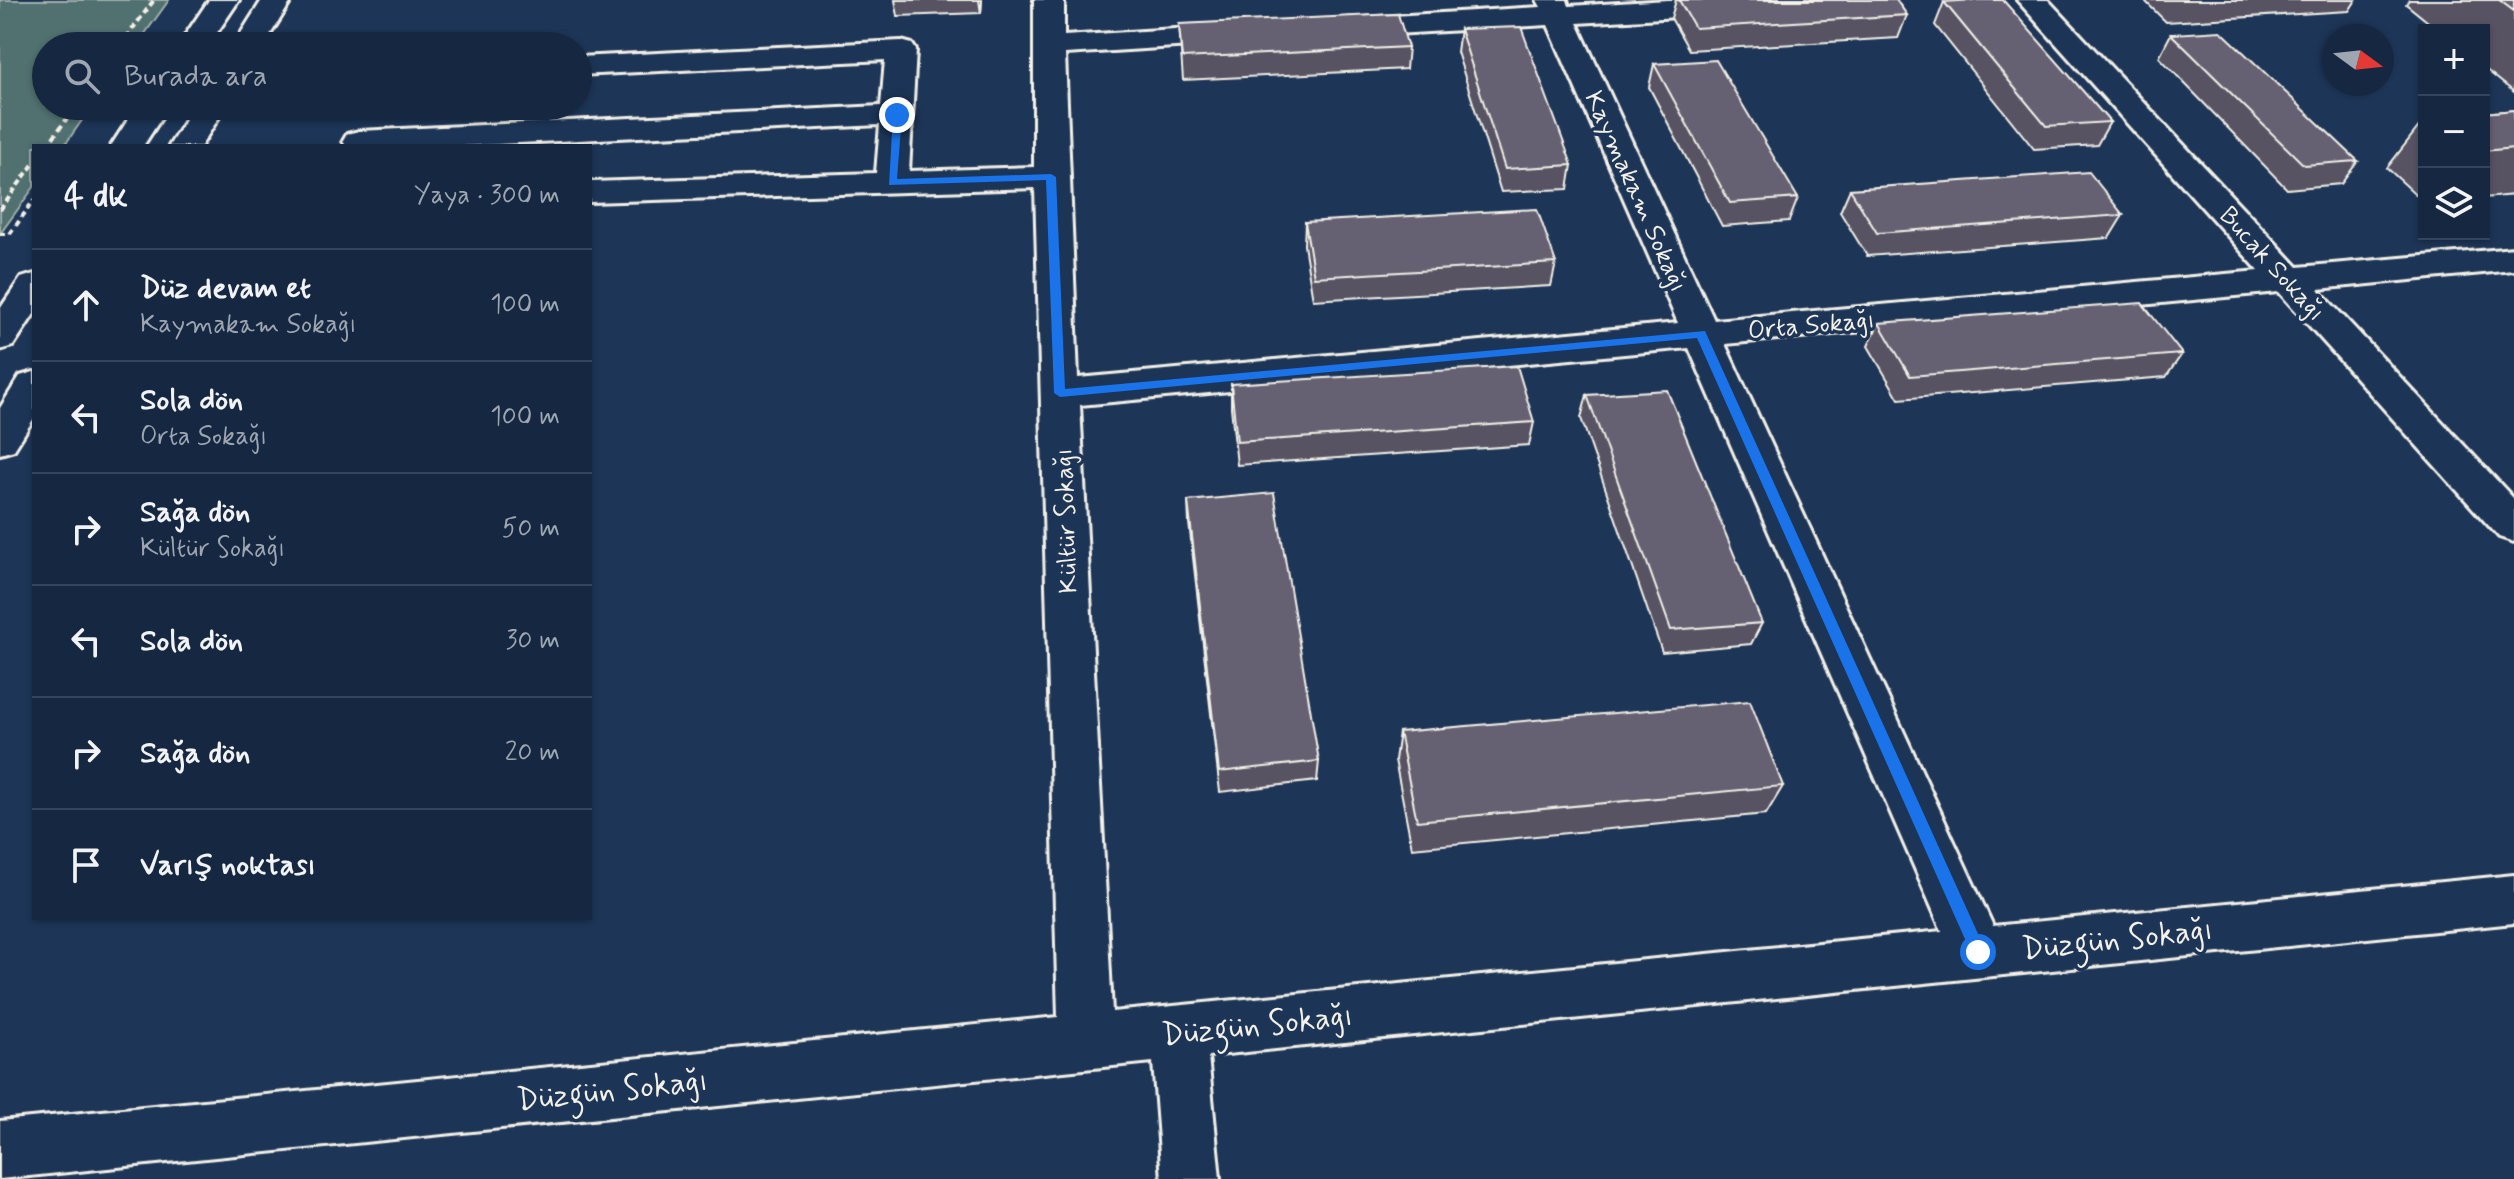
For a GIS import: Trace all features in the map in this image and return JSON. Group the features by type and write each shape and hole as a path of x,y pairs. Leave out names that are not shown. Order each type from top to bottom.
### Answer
{"street":[{"path":"202,32 224,0"},
{"path":"257,32 277,0"},
{"name":"Kültür Sokağı","path":"1049,0 1051,177 1086,1041"},
{"path":"1320,30 1556,8 1816,0"},
{"name":"Bucak Sokağı","path":"2032,0 2514,526"},
{"name":"Kaymakam Sokağı","path":"1556,8 1978,952"},
{"path":"1050,46 1273,32"},
{"path":"626,135 901,50 892,182"},
{"path":"592,86 626,135 892,182 1051,177"},
{"path":"358,144 626,135 897,115"},
{"path":"128,144 144,120"},
{"path":"186,144 201,120"},
{"path":"358,144 373,120"},
{"name":"Orta Sokağı","path":"1060,393 2514,259"},
{"path":"0,337 32,289"},
{"path":"0,440 32,389"},
{"name":"Düzgün Sokağı","path":"0,1150 2514,899"},
{"path":"1178,1032 1191,1179"}],"path":[{"path":"130,32 154,0"},
{"path":"48,144 66,120"},
{"path":"0,210 32,166"},
{"path":"0,234 10,234 32,203"}],"green space":[{"path":"0,0 169,0 146,32 32,32 32,120 82,120 65,144 32,144 32,190 0,234"}],"building":[{"path":"1679,0 1896,0 1907,15 1695,28"},
{"path":"2003,0 2110,122 2046,126 1944,2"},
{"path":"2499,0 2514,0 2514,11"},
{"path":"1398,14 1408,47 1182,58 1179,24"},
{"path":"1521,27 1572,165 1505,169 1460,29"},
{"path":"2221,31 2358,161 2304,165 2171,34"},
{"path":"1716,60 1798,198 1730,203 1654,64"},
{"path":"2514,110 2514,148 2490,150 2490,112"},
{"path":"2089,172 2123,215 1877,233 1850,189"},
{"path":"1537,209 1556,263 1314,277 1305,222"},
{"path":"2142,303 2182,354 1910,376 1879,323"},
{"path":"1517,366 1534,422 1237,442 1231,384"},
{"path":"1667,390 1762,623 1671,630 1587,395"},
{"path":"1274,493 1319,761 1219,772 1188,501"},
{"path":"1750,701 1783,786 1417,821 1399,732"}],"route":[{"path":"897,115 892,182 1051,177 1060,393 1701,334 1978,952"}]}
